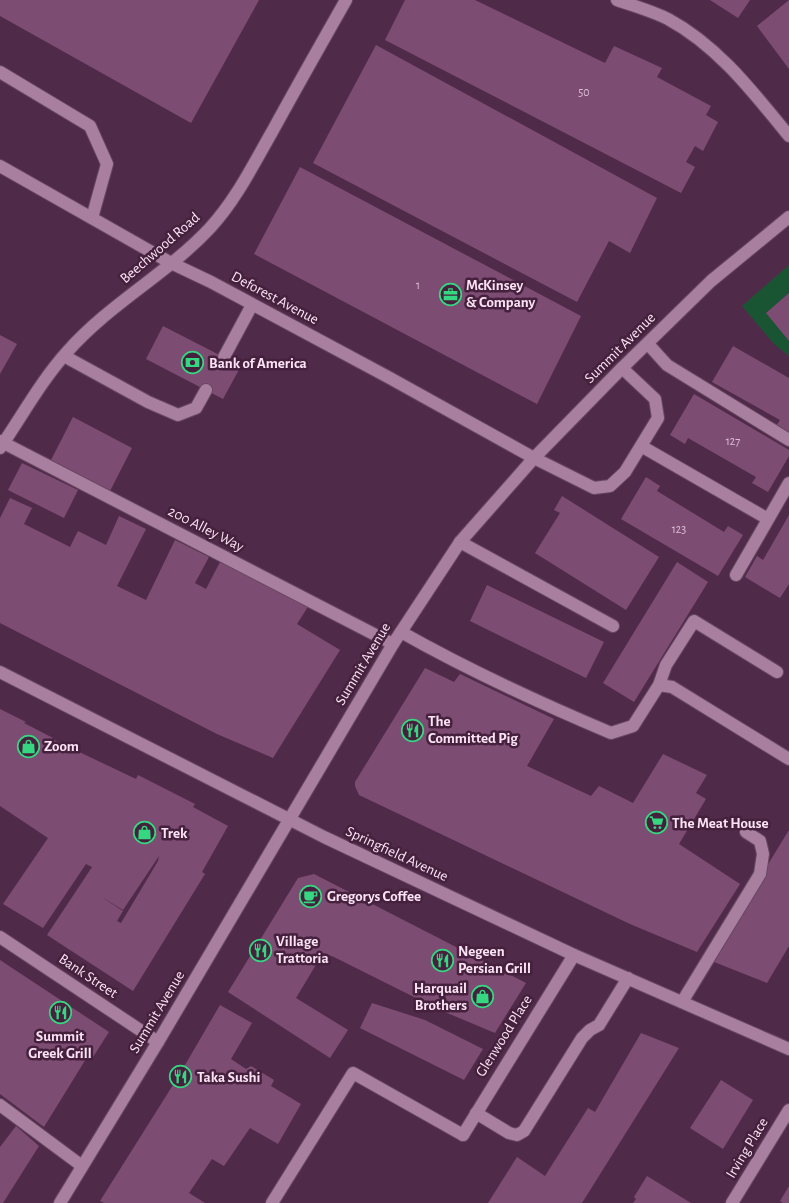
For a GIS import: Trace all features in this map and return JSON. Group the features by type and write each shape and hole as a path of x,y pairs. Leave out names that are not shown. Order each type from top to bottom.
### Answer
{"street":[{"name":"Beechwood Road","path":"1,444 47,377 64,356 90,330 211,227 235,198 346,0"},
{"path":"617,0 667,18 705,43 745,83 789,136"},
{"path":"0,72 90,126 107,164 92,218"},
{"name":"Deforest Avenue","path":"0,166 171,263 396,381 534,458 594,488 610,486 625,472 658,418 655,399 622,368"},
{"name":"Summit Avenue","path":"60,1203 290,821 393,644 460,542 534,458 622,368 711,281 789,216"},
{"path":"224,357 252,305"},
{"path":"648,344 667,365 789,440"},
{"path":"64,356 148,402 178,415 196,408 206,390"},
{"name":"200 Alley Way","path":"1,444 393,644"},
{"path":"641,446 768,519"},
{"path":"736,575 789,483"},
{"path":"460,542 613,626"},
{"path":"401,632 431,649 561,712 611,733 633,726 659,685 666,665 694,621 777,672"},
{"name":"Springfield Avenue","path":"0,672 290,821 574,955 789,1049"},
{"path":"659,685 672,687 789,759"},
{"path":"682,1002 760,874 763,854 760,842 746,832"},
{"name":"Bank Street","path":"0,937 158,1042"},
{"name":"Glenwood Place","path":"272,1203 353,1073 463,1135 574,955"},
{"path":"476,1113 509,1133 517,1135 524,1131 582,1038 590,1030 599,1026 628,978"},
{"path":"0,1105 82,1166"},
{"name":"Irving Place","path":"732,1203 789,1110"}],"green space":[{"path":"789,265 789,293 766,313 789,341 789,356 774,344 742,306"}],"building":[{"path":"0,0 259,0 191,123 0,16"},
{"path":"405,0 475,0 605,63 614,46 662,68 657,77 711,106 706,115 718,122 703,151 695,146 686,162 695,167 681,193 385,40"},
{"path":"710,0 750,0 738,18"},
{"path":"789,0 789,69 757,26"},
{"path":"376,45 657,198 630,253 609,241 577,302 313,163"},
{"path":"300,167 581,316 537,404 254,254"},
{"path":"789,293 789,341 766,313"},
{"name":"Bank of America","path":"163,326 241,366 223,399 146,359"},
{"path":"0,335 17,344 0,374"},
{"path":"733,346 789,378 789,434 776,426 780,420 712,382"},
{"path":"694,394 789,450 789,456 768,492 752,483 756,477 688,438 685,444 670,435"},
{"path":"73,417 132,448 110,491 51,460"},
{"path":"22,463 78,490 64,518 8,490"},
{"path":"646,477 660,486 657,491 724,532 728,526 743,535 718,576 621,519"},
{"path":"562,496 659,557 626,610 535,553 560,513 554,510"},
{"path":"10,498 32,508 24,524 70,547 78,531 106,545 119,516 146,529 117,586 146,600 175,540 209,557 195,583 206,589 220,562 309,605 297,624 340,650 273,758 217,734 0,623 0,518"},
{"path":"789,515 789,584 780,598 745,577 757,556 763,560"},
{"path":"677,562 708,582 634,702 603,683"},
{"path":"487,585 604,642 586,678 470,621"},
{"path":"425,668 454,682 460,674 554,719 527,766 591,796 599,786 633,803 663,754 707,775 696,793 706,799 679,844 740,884 697,952 630,924 359,795 355,782"},
{"path":"0,709 26,722 24,723 52,739 136,779 138,775 195,804 193,807 228,826 202,872 205,874 133,991 47,935 92,867 86,864 43,928 3,904 48,838 0,806","holes":["159,856 158,861 121,923 117,921 123,911 100,896 123,910"]},
{"path":"789,830 789,946 767,983 709,960"},
{"path":"314,874 526,983 495,1033 440,1010 323,953 296,998 348,1030 330,1058 228,992 298,878"},
{"path":"0,960 109,1032 93,1057 89,1054 44,1127 0,1094"},
{"path":"372,1003 425,1020 483,1049 464,1080 360,1028"},
{"path":"220,1005 252,1023 231,1059 246,1069 251,1066 274,1080 271,1086 301,1104 278,1144 250,1128 224,1166 212,1159 189,1193 205,1203 104,1203 100,1201 178,1077"},
{"path":"641,1033 679,1048 582,1203 488,1203 517,1157 545,1176 588,1108 595,1112"},
{"path":"721,1080 753,1100 723,1149 690,1128"},
{"path":"16,1126 39,1146 3,1203 0,1203 0,1147"},
{"path":"647,1176 691,1203 633,1203 636,1199 634,1197"},
{"path":"789,1186 789,1203 783,1203 780,1201"}],"place":[{"name":"McKinsey & Company","path":"450,294"},
{"name":"Bank of America","path":"193,363"},
{"name":"The Committed Pig","path":"412,730"},
{"name":"Zoom","path":"28,746"},
{"name":"The Meat House","path":"656,823"},
{"name":"Trek","path":"145,833"},
{"name":"Gregorys Coffee","path":"311,896"},
{"name":"Village Trattoria","path":"260,950"},
{"name":"Negeen Persian Grill","path":"442,960"},
{"name":"Harquail Brothers","path":"483,997"},
{"name":"Summit Greek Grill","path":"60,1013"},
{"name":"Taka Sushi","path":"181,1077"}]}
